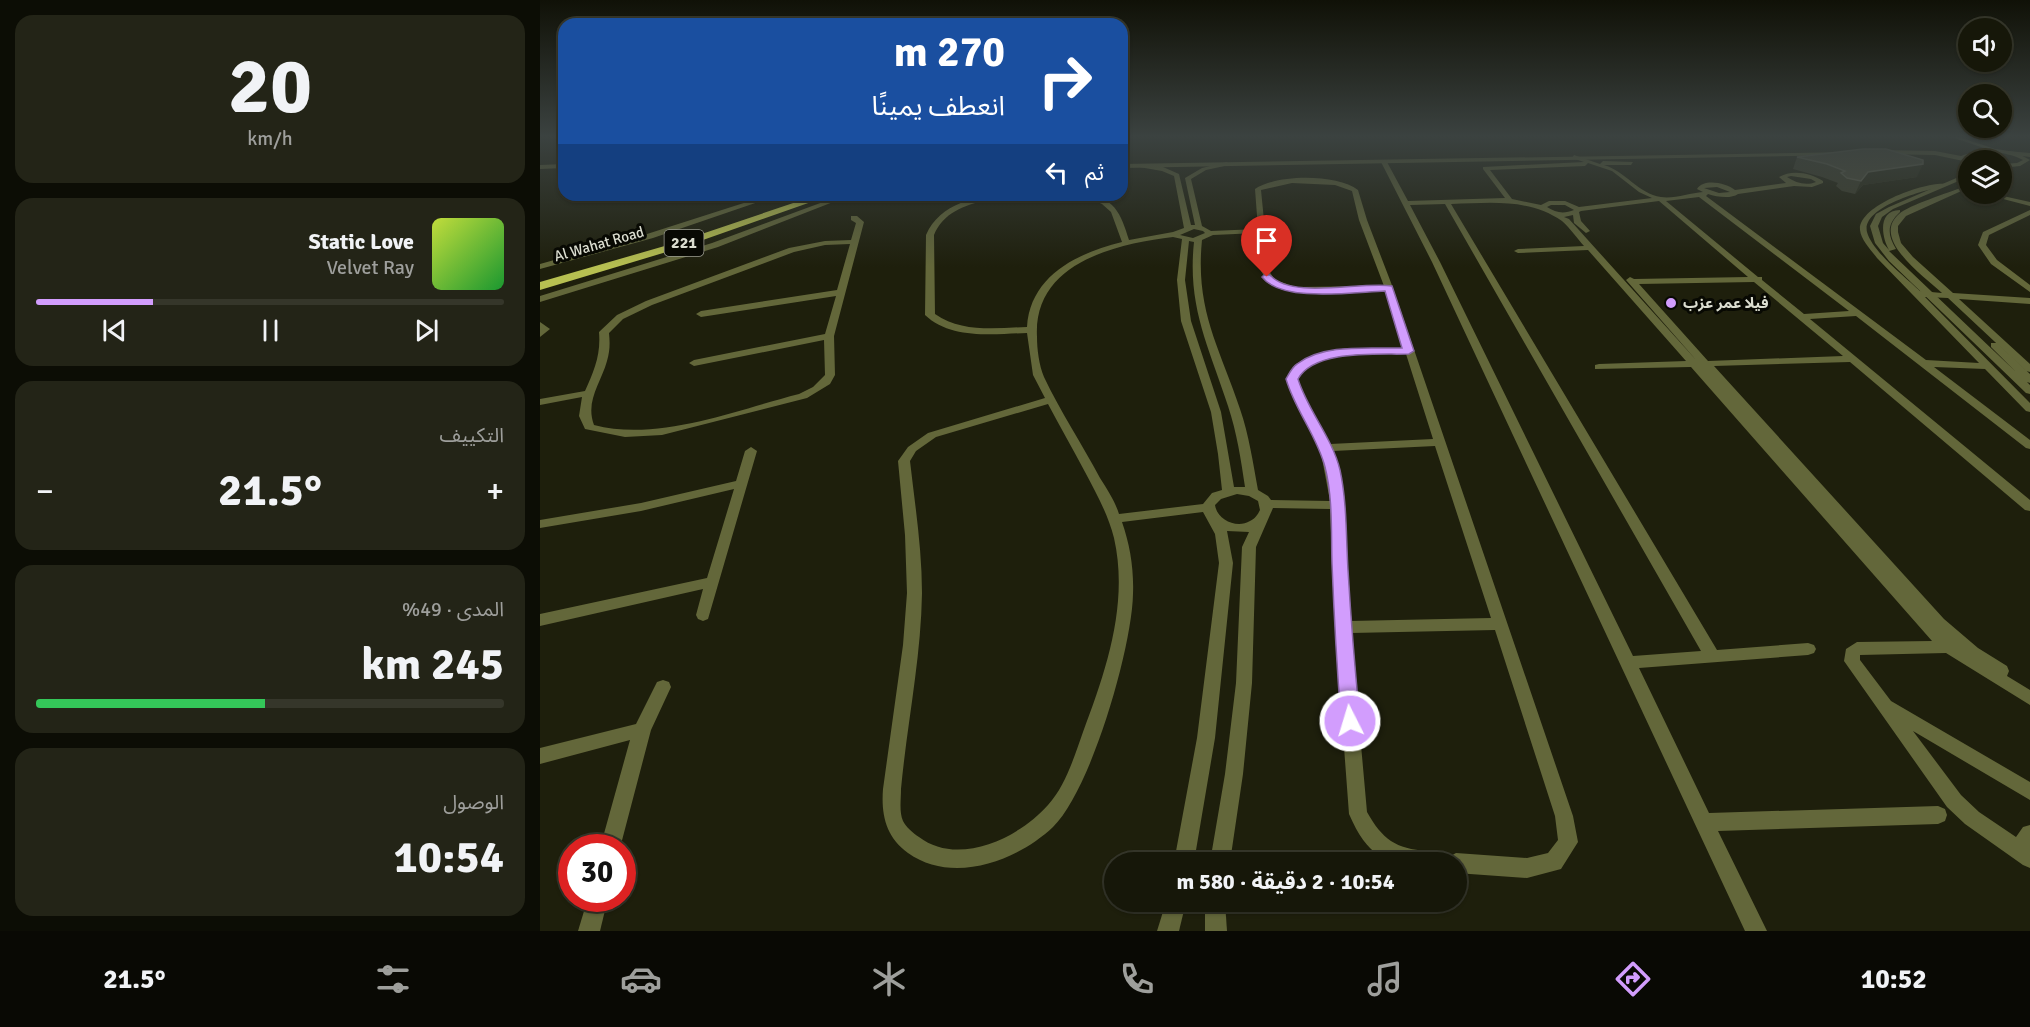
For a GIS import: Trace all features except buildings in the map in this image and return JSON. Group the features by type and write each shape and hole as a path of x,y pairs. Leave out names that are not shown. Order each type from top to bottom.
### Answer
{"highway":[{"name":"Al Wahat Road","path":"540,277 785,201"},
{"name":"Al Wahat Road","path":"540,286 818,201"}],"street":[{"path":"1178,180 1183,234 1181,280 1186,321 1216,412 1228,491"},
{"path":"1188,180 1198,228"},
{"path":"1394,180 1436,262 1706,822 1756,931"},
{"path":"1495,180 1510,200"},
{"path":"1627,180 1641,191 1657,198"},
{"path":"1637,180 1759,279 2030,507"},
{"path":"1771,180 1700,187 1703,193 2030,446"},
{"path":"1786,180 1795,184"},
{"path":"1406,203 1510,200 1565,214 1576,209 1657,198 1703,193 1724,196 1735,192 1795,184 1813,185 1821,182 1819,180"},
{"path":"1955,180 1925,191 1879,216 1874,226 1875,236 1886,252 2030,380"},
{"path":"1389,288 1311,291 1282,287 1272,282 1267,277 1256,193 1263,186 1280,182 1328,181 1344,184 1355,190 1363,220 1389,288 1564,816 1568,842 1554,862 1527,868 1467,864"},
{"path":"1946,184 1958,185"},
{"path":"1723,186 1735,192"},
{"path":"1958,189 1910,207 1888,219 1884,228 1885,237 1891,248 2030,392"},
{"path":"2012,200 2030,204"},
{"path":"540,267 757,201"},
{"path":"542,299 725,241 821,201"},
{"path":"980,201 963,205 945,214 933,225 930,235 930,315 938,322 953,327 1032,330"},
{"path":"1101,201 1111,205 1117,212 1126,243"},
{"path":"1447,202 1712,656"},
{"path":"1576,209 1552,203 1544,205 1547,210 1566,221 1939,623 1972,652 2030,689"},
{"path":"1576,209 1577,221 1632,282 1700,364"},
{"path":"2030,212 1990,231 1983,238 1982,245 1994,262 2030,290"},
{"path":"854,218 860,222 855,243 842,292 829,336 830,375 817,390 803,396 687,428 658,433 609,434 589,427 583,416 589,393 606,354 604,333 615,321 633,309 792,250 825,243 855,243"},
{"path":"1050,400 933,435 912,449 904,461 914,574 914,609 893,784 892,815 904,839 928,854 960,859 995,853 1029,836 1055,811 1064,799 1107,690 1121,637 1126,594 1125,555 1121,532 1038,375 1032,350 1032,330 1041,293 1051,280 1085,258 1126,243 1183,234 1198,228 1210,233 1260,231"},
{"path":"1183,234 1198,239 1207,237 1210,233"},
{"path":"1198,239 1195,277 1202,321 1235,409 1252,492"},
{"path":"1518,251 1590,248"},
{"path":"1632,282 1759,279"},
{"path":"701,314 842,292"},
{"path":"1937,297 2030,303"},
{"path":"1937,297 1988,366 2030,409"},
{"path":"1937,297 2030,369"},
{"path":"1803,317 1859,313"},
{"path":"540,325 545,330 540,334"},
{"path":"694,363 829,336"},
{"path":"1390,852 1384,849 1366,831 1358,814 1333,470 1326,448 1296,392 1292,379 1299,367 1314,358 1335,354 1409,351"},
{"path":"1599,367 1854,359"},
{"path":"1922,363 1988,366"},
{"path":"540,402 589,393"},
{"path":"1765,436 1923,622 1950,648 2030,698"},
{"path":"1326,448 1440,442"},
{"path":"703,615 751,451"},
{"path":"540,524 641,507 742,483"},
{"path":"1186,852 1206,738 1226,554 1222,534 1217,523 1208,513 1209,507 1215,497 1228,491 1252,492 1259,495 1267,504 1336,505"},
{"path":"1222,852 1234,774 1244,683 1249,609 1249,547 1260,521 1265,516 1267,504"},
{"path":"1115,519 1209,507"},
{"path":"1217,523 1243,527 1260,521"},
{"path":"540,620 712,582"},
{"path":"1343,627 1501,624"},
{"path":"1950,648 1857,648 1852,653 1852,661 1954,801 1972,818 2026,847"},
{"path":"1628,663 1808,649"},
{"path":"614,834 642,730 663,687"},
{"path":"1882,704 2030,792"},
{"path":"540,756 642,730"},
{"path":"1706,822 1938,815"},
{"path":"589,931 594,912"},
{"path":"1168,931 1173,912"},
{"path":"1215,912 1216,931"}],"place":[{"name":"فيلا عمر عزب","path":"1671,303"}],"route":[{"path":"1267,277 1282,287 1295,290 1389,288 1409,351 1335,354 1314,358 1299,367 1292,379 1296,392 1326,448 1333,470 1350,721"}]}
